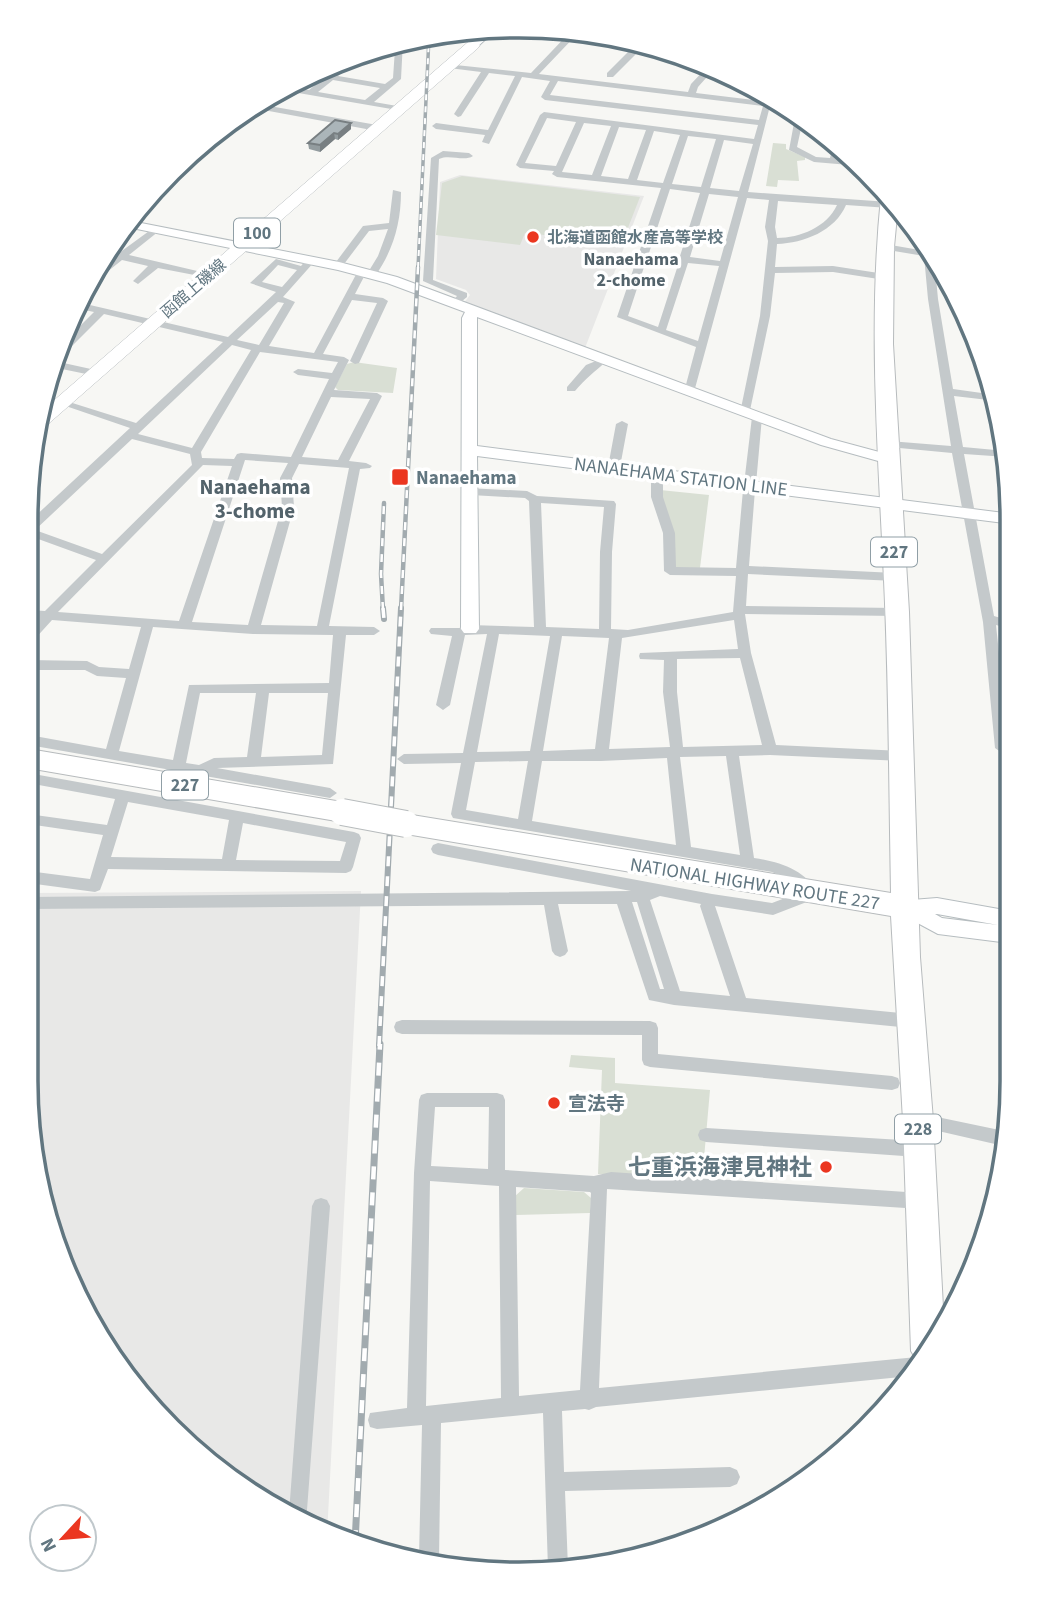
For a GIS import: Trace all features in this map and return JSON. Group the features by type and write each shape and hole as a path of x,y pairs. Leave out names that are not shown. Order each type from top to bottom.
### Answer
{"highway":[{"name":"NATIONAL HIGHWAY ROUTE 227","path":"38,759 336,803 406,824 813,894 906,907 897,612 883,344 885,247 889,212"},
{"name":"228","path":"906,907 927,1336"}],"main road":[{"name":"函館上磯線","path":"54,405 96,373 472,45"}],"street":[{"path":"472,45 476,41"},
{"path":"533,76 566,41"},
{"path":"610,75 633,52"},
{"path":"367,103 397,79 399,54"},
{"path":"449,66 760,103"},
{"path":"458,114 487,70"},
{"path":"436,126 489,138 503,111 504,102 520,74"},
{"path":"683,114 694,86 704,75"},
{"path":"312,93 332,77 387,87"},
{"path":"555,79 545,97 763,123"},
{"path":"301,91 400,109"},
{"path":"689,392 767,107"},
{"path":"270,109 377,128"},
{"path":"559,169 520,164 544,115 758,142"},
{"path":"581,120 557,174 774,198 880,201"},
{"path":"594,178 616,124"},
{"path":"797,127 792,148 814,159 841,162"},
{"path":"631,183 651,128"},
{"path":"685,132 622,317 702,346"},
{"path":"660,331 664,326 721,137"},
{"path":"456,303 463,295 428,281 435,158 443,154 469,156"},
{"path":"834,161 835,156"},
{"path":"317,356 348,296 383,258 396,192"},
{"path":"770,750 746,653 739,612 750,487 751,415 771,270 773,241 770,227 774,198"},
{"path":"773,241 789,242 831,222 842,201"},
{"path":"139,226 241,247 307,265"},
{"path":"338,266 366,228 391,226"},
{"path":"113,263 156,229"},
{"path":"885,247 919,252"},
{"path":"118,255 207,276"},
{"path":"644,255 725,264"},
{"path":"38,629 198,466 196,457 290,302 280,294 255,283 276,262 338,266 367,273 473,309 826,442 889,452 958,450 995,453"},
{"path":"138,281 156,264"},
{"path":"38,522 280,294 307,265"},
{"path":"771,270 826,269 885,277"},
{"path":"930,270 968,513 972,520 1000,688"},
{"path":"348,296 383,301 355,361"},
{"path":"87,308 260,349 344,360 286,478 288,507 253,630"},
{"path":"443,705 465,630 471,491 468,318 473,309"},
{"path":"74,339 102,311"},
{"path":"571,389 590,368 601,362"},
{"path":"64,366 96,373"},
{"path":"298,372 335,377"},
{"path":"949,392 984,396"},
{"path":"322,631 354,465 377,396 326,393"},
{"path":"54,405 134,431 196,457 239,463"},
{"path":"614,467 622,425"},
{"name":"NANAEHAMA STATION LINE","path":"470,450 1000,517"},
{"path":"184,626 241,456 354,465"},
{"path":"657,478 657,497 669,533 670,571 895,577"},
{"path":"471,491 610,504 605,562 610,633 601,756"},
{"path":"535,499 540,631"},
{"path":"38,533 104,559"},
{"path":"436,631 494,629 636,633 739,612 897,612"},
{"path":"38,615 253,630 374,631"},
{"path":"988,619 1000,622"},
{"path":"111,754 148,623"},
{"path":"438,849 773,909 813,894 794,876 775,867 458,814 494,629"},
{"path":"198,769 214,763 328,761 340,631"},
{"path":"524,825 557,631"},
{"path":"645,656 746,653"},
{"path":"671,655 670,692 684,852"},
{"path":"38,665 87,666 97,671 135,674"},
{"path":"179,765 194,688 333,688"},
{"path":"253,762 263,688"},
{"path":"38,742 179,765 336,803"},
{"path":"404,759 770,750 902,756"},
{"path":"732,752 748,863"},
{"path":"38,780 354,838 346,866 102,863"},
{"path":"38,878 94,886 123,795"},
{"path":"228,864 237,815"},
{"path":"38,820 111,831"},
{"path":"38,903 623,898 662,891"},
{"path":"623,898 653,995 911,1021"},
{"path":"550,899 560,951"},
{"path":"643,903 674,998"},
{"path":"707,906 741,1004"},
{"path":"906,907 937,906 1000,917"},
{"path":"906,907 938,926 1000,934"},
{"path":"402,1027 650,1028 650,1060 892,1083"},
{"path":"429,1553 424,1416 422,1172 427,1100 497,1100 510,1408"},
{"path":"706,1135 918,1134 996,1139"},
{"path":"422,1172 594,1184 611,1180 921,1201"},
{"path":"589,1401 600,1191 594,1184"},
{"path":"299,1509 321,1206"},
{"path":"377,1420 589,1401 632,1394 906,1367"},
{"path":"552,1404 558,1560"},
{"path":"555,1482 730,1477"}],"shaded area":[{"path":"773,143 786,144 786,149 805,157 805,160 797,161 799,181 778,180 777,187 766,186"},
{"name":"北海道函館水産高等学校","path":"460,175 644,196 585,348 464,303 470,295 466,290 436,279 440,182"},
{"path":"462,176 640,197 622,243 525,233 520,245 436,235 442,183"},
{"path":"354,362 397,368 393,393 338,390 335,387 347,364"},
{"path":"660,490 709,495 700,568 674,568"},
{"path":"361,891 328,1523 252,1481 179,1422 120,1349 75,1266 55,1206 43,1144 38,1082 38,893"},
{"path":"571,1055 615,1058 615,1083 710,1090 702,1181 598,1174 602,1070 569,1067"},
{"path":"524,1188 584,1192 591,1198 590,1213 516,1215 514,1197"}],"building":[{"path":"335,120 351,123 320,145 308,143"}],"railway":[{"path":"418,268 428,48"},
{"path":"401,610 418,267"},
{"path":"383,610 381,574 384,503"},
{"path":"383,608 384,619"},
{"path":"379,1046 401,608"},
{"path":"355,1534 380,1044"}],"place":[{"name":"北海道函館水産高等学校","path":"533,237"},
{"name":"Nanaehama","path":"400,477"},
{"name":"宣法寺","path":"554,1103"},
{"name":"七重浜海津見神社","path":"826,1167"}],"district":[{"name":"Nanaehama 2-chome","path":"631,269"},
{"name":"Nanaehama 3-chome","path":"255,499"}]}
